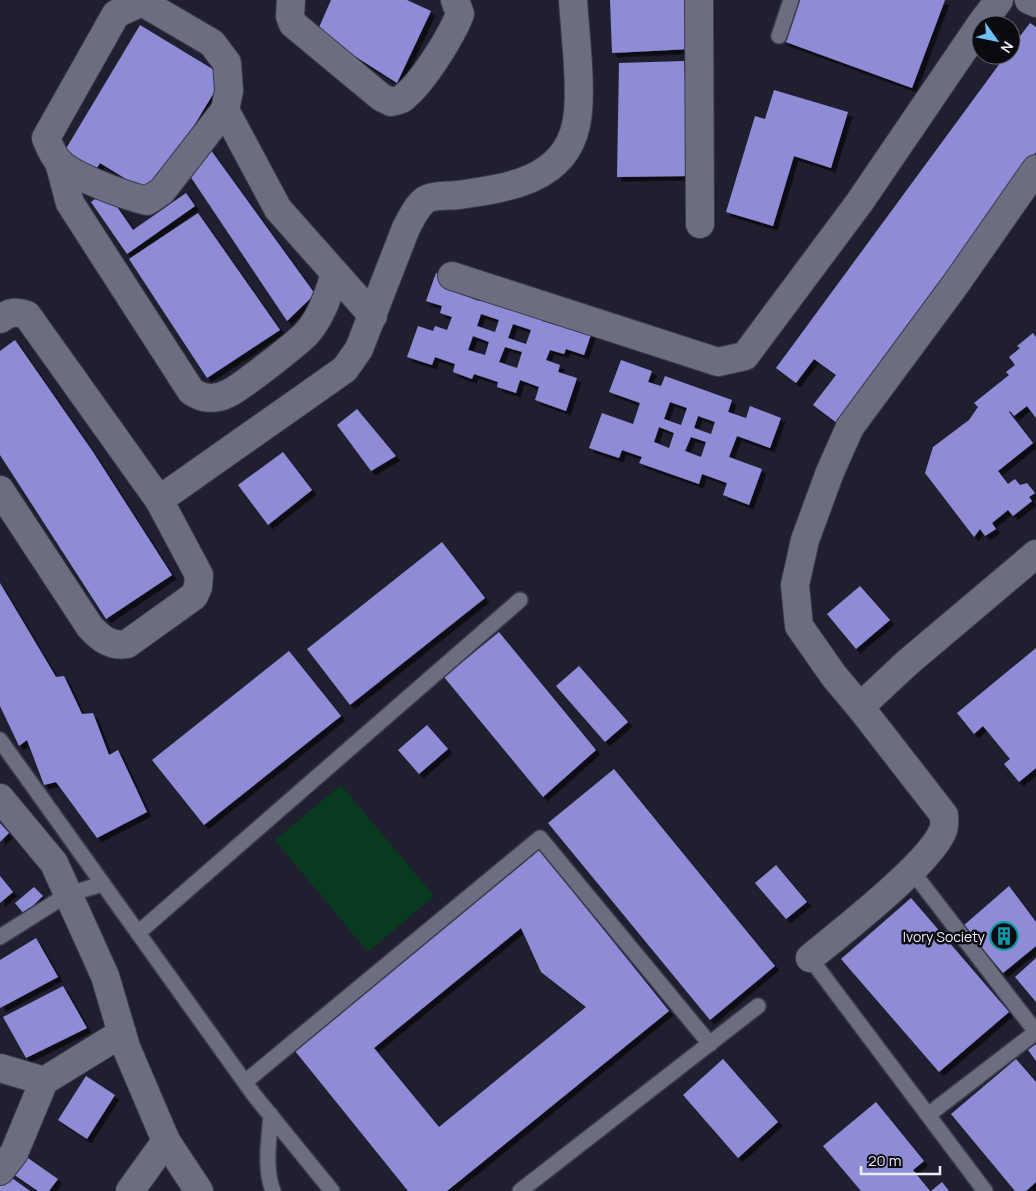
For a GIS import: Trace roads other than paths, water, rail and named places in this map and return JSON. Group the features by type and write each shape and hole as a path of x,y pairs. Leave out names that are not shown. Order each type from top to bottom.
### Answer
{"street":[{"path":"291,0 290,16 293,24 381,97 391,102 404,98 414,87 455,27 460,14 455,0"},
{"path":"159,500 346,369 360,349 406,228 416,210 426,199 487,191 520,182 546,173 566,152 576,125 578,98 573,0"},
{"path":"699,0 700,224"},
{"path":"452,276 718,362 745,356 859,203 981,24 1000,0"},
{"path":"1030,0 1036,2"},
{"path":"59,162 87,178 124,195 147,201 162,191 225,110 228,91 227,63 212,42 142,2 116,14 46,138 59,162 70,203 191,391 198,396 212,398 228,394 307,334 325,307 335,274"},
{"path":"225,110 278,209 372,316"},
{"path":"810,958 912,871 938,841 944,829 944,815 834,676 799,626 795,585 805,540 830,472 850,427 955,285 1036,169"},
{"path":"0,319 10,313 17,312 28,315 159,500 199,575 198,587 194,596 128,644 118,646 99,636 90,627 0,490"},
{"path":"860,707 969,609 1036,554"},
{"path":"0,798 54,863 105,976 122,1033 166,1141 199,1191"},
{"path":"0,1171 14,1153 44,1081 122,1033"},
{"path":"0,1068 44,1081"},
{"path":"130,1191 166,1141"}],"lane":[{"path":"780,36 791,0"},
{"path":"138,933 520,600"},
{"path":"0,740 245,1082 332,1191"},
{"path":"245,1082 540,838 710,1044"},
{"path":"912,871 1036,1032 928,1115"},
{"path":"0,937 68,894 103,884"},
{"path":"810,958 985,1191"},
{"path":"520,1191 758,1006"},
{"path":"271,1115 268,1158 269,1182 273,1191"}],"place":[{"name":"Ivory Society","path":"1004,936"}]}
